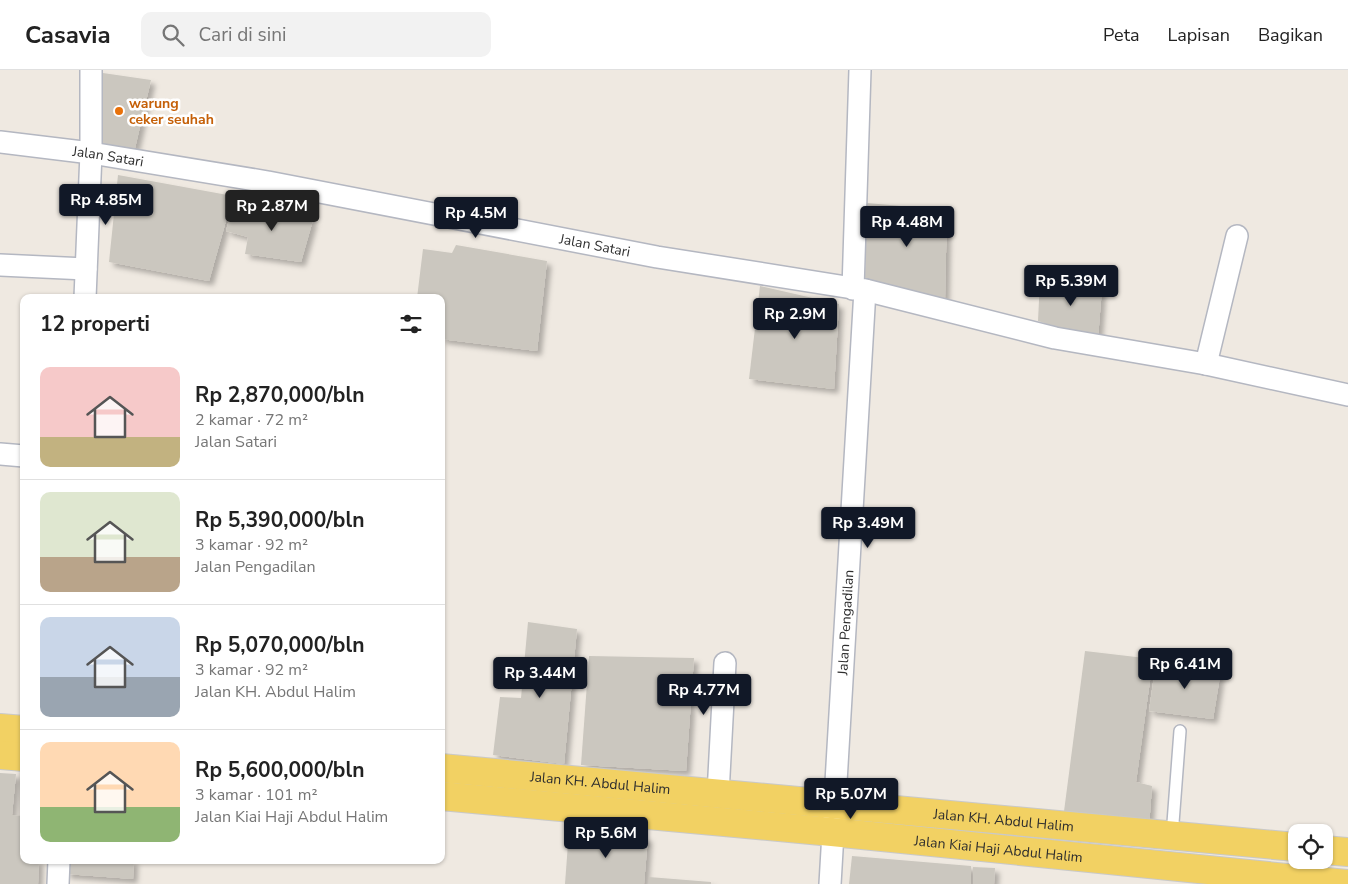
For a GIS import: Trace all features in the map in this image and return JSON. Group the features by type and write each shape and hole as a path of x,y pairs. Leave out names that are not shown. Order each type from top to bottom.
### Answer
{"main road":[{"path":"0,728 20,730"},
{"path":"0,755 20,757"},
{"name":"Jalan KH. Abdul Halim","path":"445,768 1288,846"},
{"name":"Jalan Kiai Haji Abdul Halim","path":"445,796 832,832 1347,884"},
{"path":"1333,851 1348,852"}],"street":[{"path":"85,294 91,153 91,70"},
{"name":"Jalan Pengadilan","path":"830,884 859,290 860,70"},
{"name":"Jalan Satari","path":"0,142 91,153 288,186 658,257 859,290 1055,338 1206,364 1348,395"},
{"path":"1206,364 1237,236"},
{"path":"0,265 86,269"},
{"path":"0,454 20,456"},
{"path":"718,794 725,663"},
{"path":"58,884 59,864"}],"lane":[{"path":"1172,836 1180,731"}],"building":[{"name":"warung ceker seuhah","path":"96,72 151,80 135,148 93,142"},
{"path":"118,175 233,196 209,281 109,262"},
{"path":"257,199 313,220 301,262 245,254 248,237 226,231 232,208 252,214"},
{"path":"867,203 947,210 945,299 865,280"},
{"path":"456,245 547,261 537,351 445,340 445,294 417,294 423,249 452,253"},
{"path":"1040,280 1102,288 1098,338 1038,321"},
{"path":"760,286 839,304 834,389 749,379"},
{"path":"528,622 577,629 564,764 493,755 500,697 521,698"},
{"path":"1085,651 1153,659 1136,782 1152,786 1149,827 1063,819"},
{"path":"589,656 694,658 686,771 581,765"},
{"path":"1156,662 1221,670 1213,719 1149,711"},
{"path":"0,773 16,774 12,815 20,816 20,864 39,864 38,884 0,884"},
{"path":"569,830 648,837 644,884 565,884"},
{"path":"852,856 971,866 971,884 849,884"},
{"path":"66,864 134,864 133,879 66,874"},
{"path":"973,867 995,868 994,884 973,884"},
{"path":"649,877 711,882 711,884 649,884"}],"place":[{"name":"warung ceker seuhah","path":"119,111"}]}
